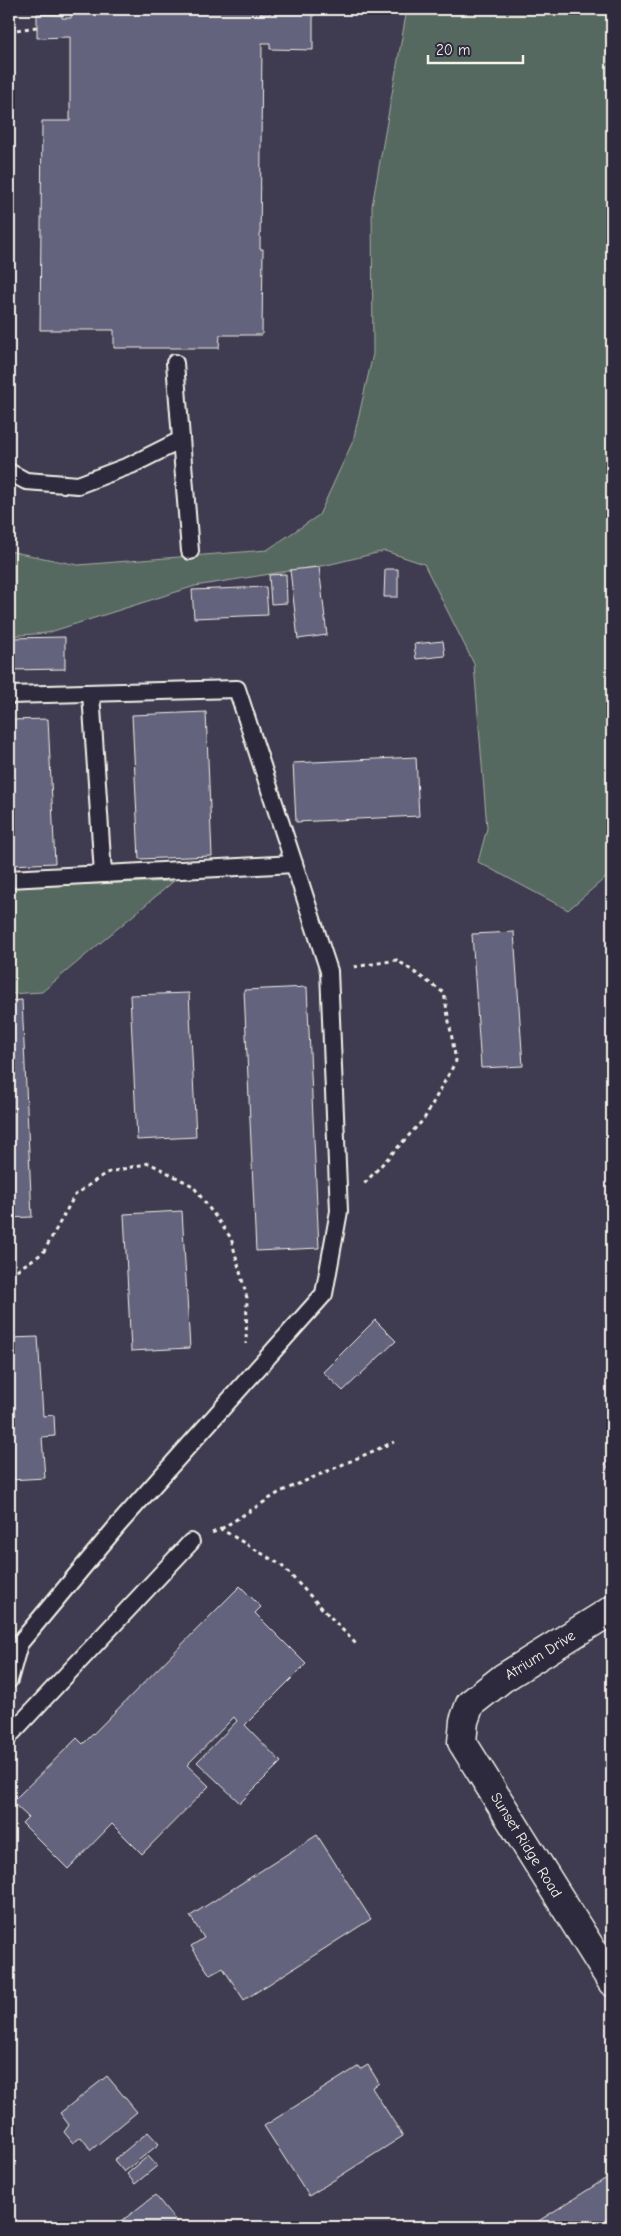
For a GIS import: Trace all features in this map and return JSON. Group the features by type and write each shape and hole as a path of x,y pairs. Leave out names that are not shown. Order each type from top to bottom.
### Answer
{"street":[{"name":"Atrium Drive","path":"470,1704 503,1678 612,1610"},
{"name":"Sunset Ridge Road","path":"470,1704 464,1721 462,1742 612,1982"}],"lane":[{"path":"175,363 190,551"},
{"path":"9,472 26,481 78,485 131,465 181,440"},
{"path":"9,695 237,689 329,971 339,1212 324,1294 118,1525 19,1644 9,1680"},
{"path":"91,693 103,874"},
{"path":"9,879 294,864"},
{"path":"9,1736 191,1542"}],"path":[{"path":"50,9 50,15"},
{"path":"9,31 37,27"},
{"path":"329,971 397,960 444,993 456,1061 424,1119 339,1212"},
{"path":"9,1271 16,1271 43,1253 75,1195 106,1174 149,1163 193,1186 231,1238 247,1298 245,1382"},
{"path":"191,1542 221,1529 280,1492 394,1442"},
{"path":"221,1529 281,1565 356,1644"},
{"path":"608,2156 612,2162"}],"green space":[{"path":"407,9 612,9 612,872 568,910 478,862 487,828 474,664 424,564 385,551 327,565 195,586 47,633 9,636 9,551 78,565 267,550 319,515 353,441 373,354 372,206"},
{"path":"174,881 42,992 9,994 9,887"}],"building":[{"path":"71,9 261,9 261,14 270,14 270,9 313,9 313,50 270,49 270,43 262,43 260,249 263,249 262,335 220,335 219,348 114,348 114,330 40,330 42,121 70,121 70,37 37,38 37,14 62,15 62,18 71,18"},
{"path":"319,567 327,635 298,639 290,570"},
{"path":"385,569 398,569 398,597 384,597"},
{"path":"286,574 287,603 271,604 269,575"},
{"path":"266,587 268,615 194,618 192,590"},
{"path":"65,637 65,669 9,670 9,638"},
{"path":"443,641 445,656 416,659 414,644"},
{"path":"206,712 212,856 139,859 132,715"},
{"path":"48,719 55,863 9,865 9,720"},
{"path":"416,757 419,816 296,822 293,763"},
{"path":"514,932 523,1066 481,1068 472,934"},
{"path":"307,987 319,1248 256,1251 244,990"},
{"path":"189,993 196,1137 137,1140 130,995"},
{"path":"22,1000 32,1217 9,1218 9,1001"},
{"path":"182,1211 190,1348 131,1351 124,1214"},
{"path":"375,1320 396,1341 343,1391 323,1372"},
{"path":"38,1337 43,1416 54,1415 55,1436 42,1437 45,1478 9,1480 9,1338"},
{"path":"612,1459 612,1473 605,1464"},
{"path":"240,1586 261,1607 255,1613 306,1664 245,1725 281,1762 240,1803 197,1762 237,1721 234,1717 187,1765 209,1786 142,1854 112,1824 68,1869 22,1823 28,1817 12,1802 77,1738 83,1744"},
{"path":"317,1835 371,1919 244,2000 223,1968 210,1975 191,1946 204,1938 190,1916"},
{"path":"368,2065 379,2083 372,2088 403,2136 309,2196 264,2126 359,2066 361,2069"},
{"path":"107,2076 137,2112 91,2150 81,2137 73,2143 64,2132 69,2125 60,2113"},
{"path":"148,2132 159,2144 124,2172 114,2160"},
{"path":"148,2156 157,2166 135,2184 127,2174"},
{"path":"605,2179 612,2189 612,2227 529,2227"},
{"path":"155,2195 181,2227 114,2227"}]}
